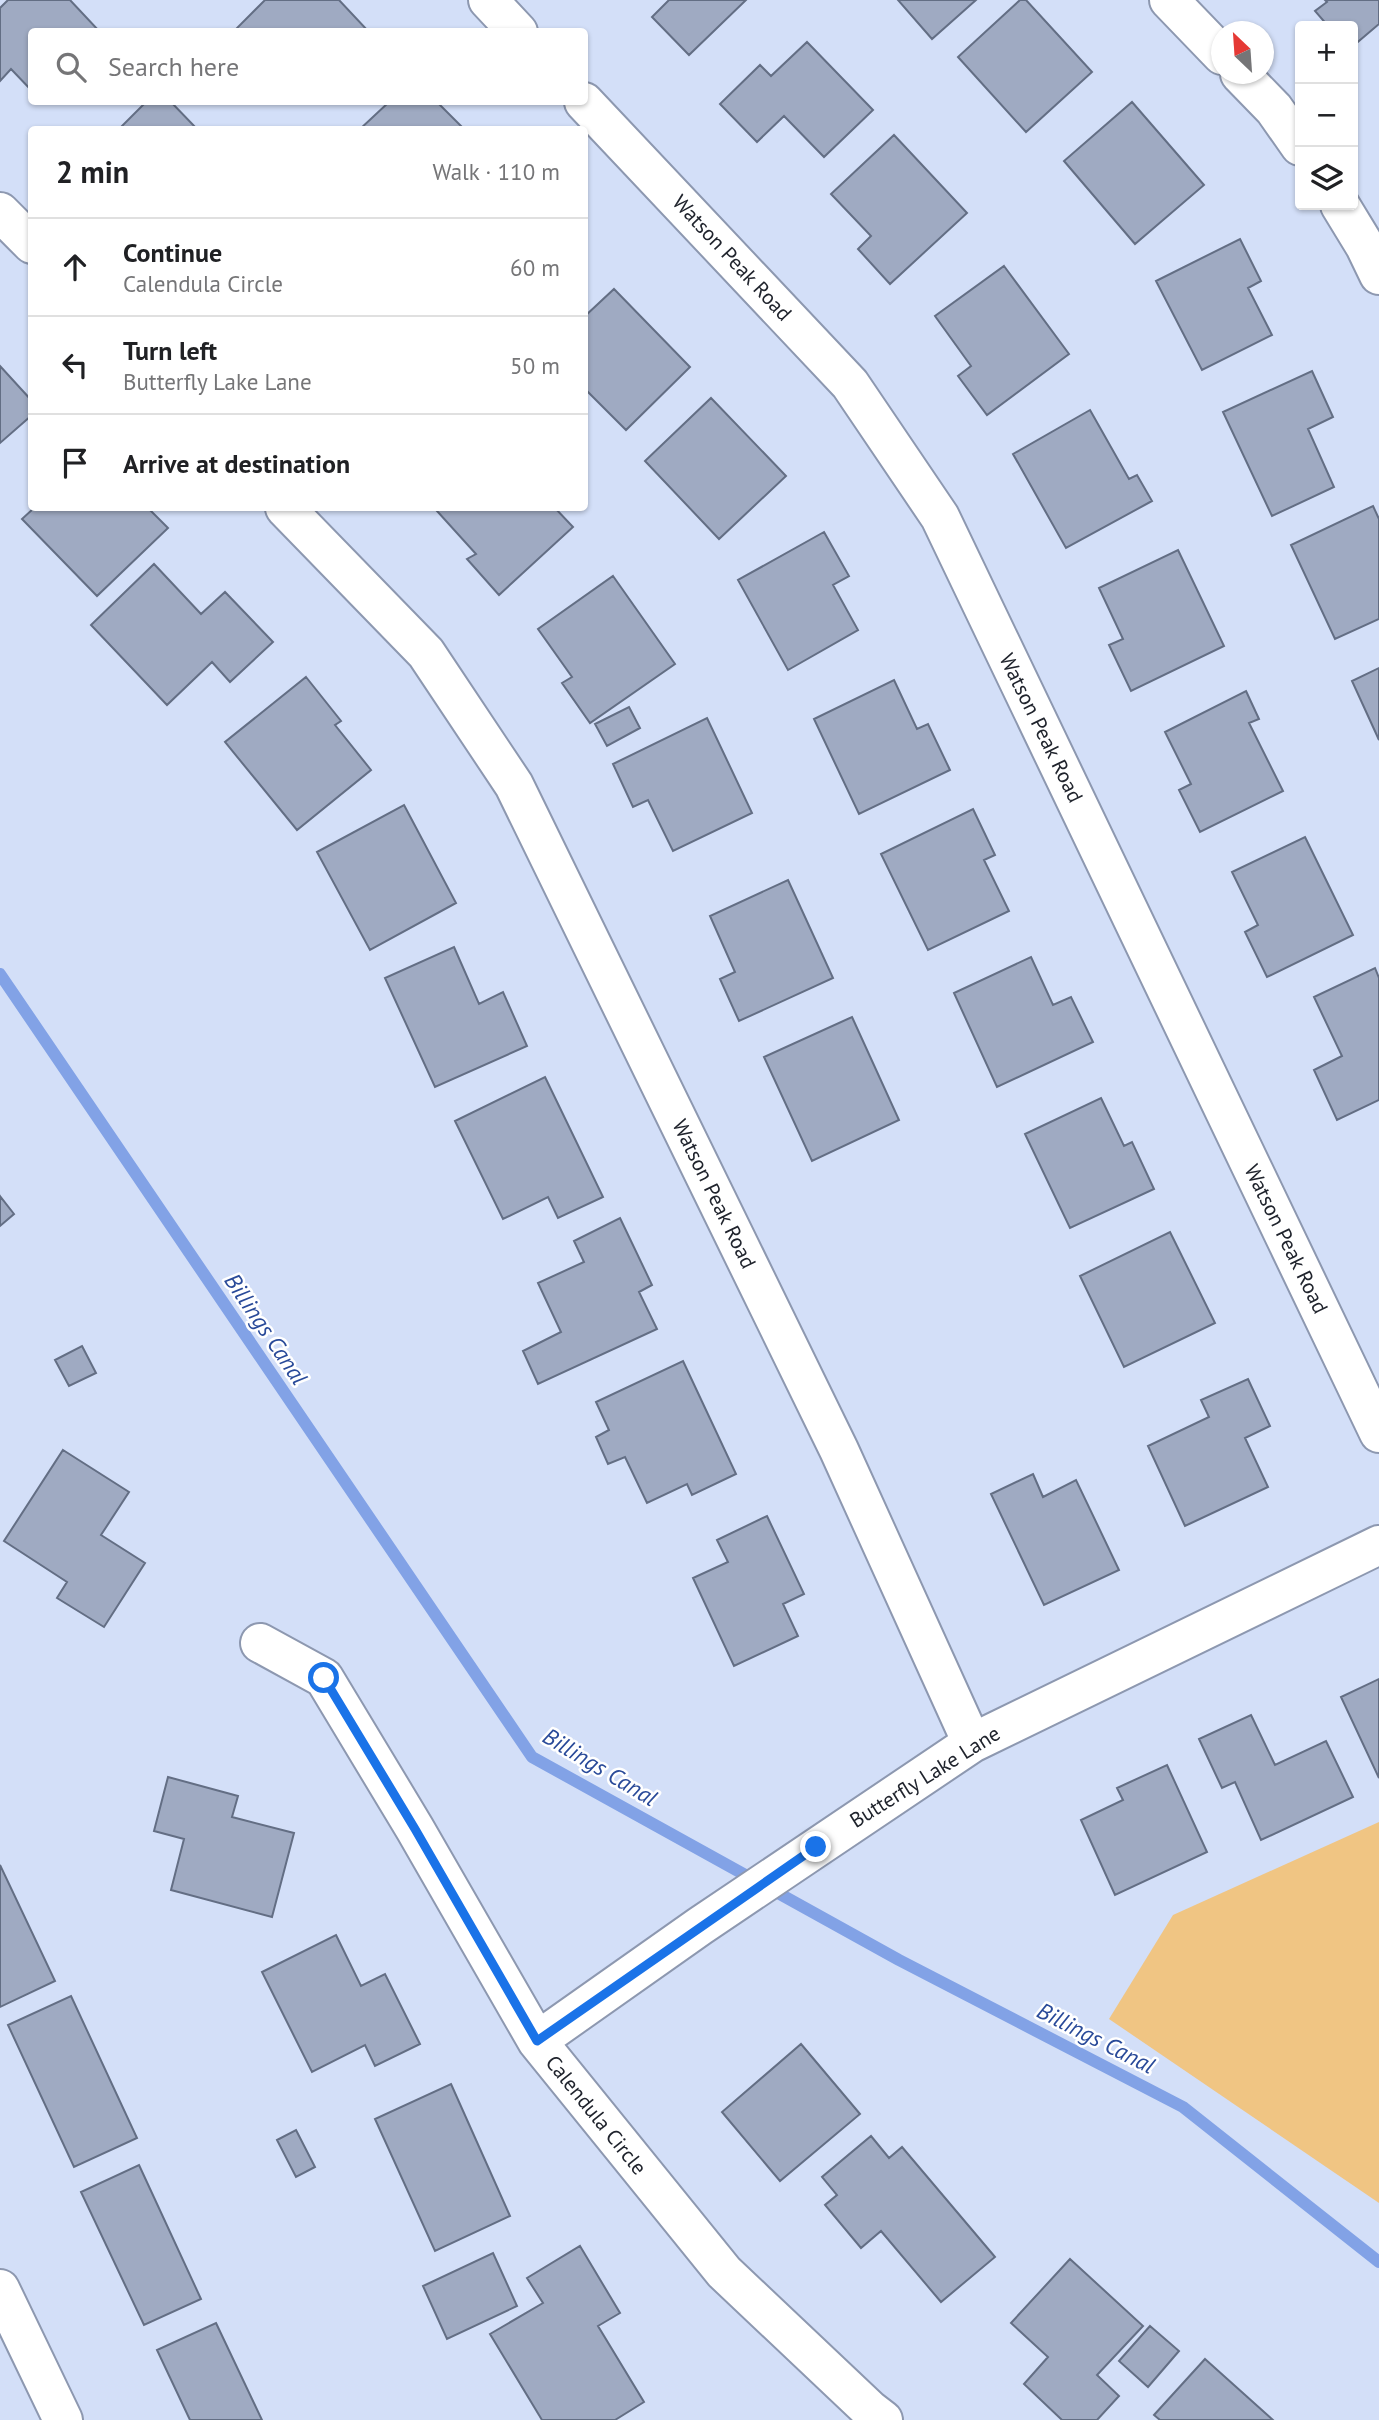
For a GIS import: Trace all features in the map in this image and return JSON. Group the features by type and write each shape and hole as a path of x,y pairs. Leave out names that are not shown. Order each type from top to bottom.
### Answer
{"street":[{"path":"488,0 513,28"},
{"path":"1169,0 1211,44"},
{"path":"1250,84 1274,109 1295,139"},
{"name":"Watson Peak Road","path":"587,105 850,384 940,517 1379,1433"},
{"path":"1343,210 1379,275"},
{"path":"0,212 28,240"},
{"name":"Watson Peak Road","path":"288,511 426,653 514,785 839,1450 972,1742"},
{"name":"Butterfly Lake Lane","path":"537,2041 700,1926 972,1742 1379,1545"},
{"name":"Calendula Circle","path":"260,1643 324,1678 537,2041 724,2272 883,2420"},
{"path":"0,2288 63,2420"}],"shaded area":[{"path":"1379,1822 1379,2203 1109,2019 1173,1915"}],"building":[{"path":"8,0 70,0 96,28 28,28 28,87 11,69 0,81 0,8"},
{"path":"265,0 339,0 365,28 237,28"},
{"path":"669,0 746,0 689,55 652,17"},
{"path":"898,0 976,0 932,39"},
{"path":"1020,0 1026,0 1092,72 1026,132 958,57"},
{"path":"1325,0 1379,0 1379,24 1358,42 1358,21 1324,21 1315,11 1327,2"},
{"path":"807,42 873,110 824,157 784,116 757,142 720,104 760,65 771,76"},
{"path":"1132,102 1204,185 1135,244 1064,161"},
{"path":"143,105 174,105 194,126 122,126"},
{"path":"386,105 440,105 461,126 363,126"},
{"path":"894,135 967,213 890,284 858,249 871,236 831,194"},
{"path":"1240,239 1261,281 1248,288 1272,335 1202,370 1156,281"},
{"path":"1004,266 1069,354 987,415 958,376 971,366 935,316"},
{"path":"614,289 690,367 626,430 588,392 588,313"},
{"path":"0,366 28,397 28,418 0,443"},
{"path":"1312,371 1333,417 1308,429 1334,487 1272,516 1223,412"},
{"path":"711,398 786,476 719,539 645,461"},
{"path":"1090,410 1129,479 1137,475 1152,501 1066,548 1013,454"},
{"path":"1373,506 1379,519 1379,619 1335,639 1291,545"},
{"path":"31,511 151,511 168,528 97,596 22,519"},
{"path":"437,511 558,511 573,527 499,595 467,559 476,554"},
{"path":"824,532 849,576 833,585 858,630 788,670 738,580"},
{"path":"1178,550 1224,646 1131,691 1109,645 1123,639 1099,588"},
{"path":"154,564 201,614 225,592 273,642 230,682 212,662 167,705 91,625"},
{"path":"613,576 675,664 590,723 562,683 572,677 538,629"},
{"path":"1379,668 1379,740 1352,681"},
{"path":"306,677 341,721 335,725 371,770 297,830 225,742"},
{"path":"894,680 917,729 928,724 950,770 859,814 814,719"},
{"path":"1246,691 1259,719 1249,723 1283,791 1200,832 1179,790 1191,784 1165,732"},
{"path":"629,707 640,728 607,746 595,724"},
{"path":"707,718 752,813 673,851 648,800 633,807 613,764"},
{"path":"404,805 456,903 370,950 317,852"},
{"path":"973,809 995,855 984,860 1009,911 928,950 881,854"},
{"path":"1305,837 1353,935 1267,977 1245,932 1258,925 1232,872"},
{"path":"788,880 833,978 739,1021 720,979 735,972 710,916"},
{"path":"454,947 479,1004 503,992 527,1046 435,1087 385,978"},
{"path":"1031,957 1053,1005 1071,997 1093,1042 997,1087 954,993"},
{"path":"1375,968 1379,978 1379,1100 1337,1120 1314,1070 1342,1056 1314,997"},
{"path":"852,1017 899,1120 812,1161 764,1057"},
{"path":"545,1077 603,1197 558,1218 548,1197 503,1219 455,1121"},
{"path":"1101,1098 1124,1146 1132,1142 1154,1189 1070,1228 1025,1134"},
{"path":"0,1196 14,1214 0,1226"},
{"path":"620,1218 652,1285 639,1292 657,1329 538,1384 523,1351 561,1332 538,1283 584,1262 574,1241"},
{"path":"1170,1232 1215,1323 1124,1367 1080,1276"},
{"path":"82,1346 96,1373 69,1386 55,1360"},
{"path":"683,1361 736,1474 692,1495 687,1484 647,1503 625,1457 608,1464 596,1437 609,1430 596,1402"},
{"path":"1248,1379 1270,1426 1245,1438 1268,1487 1185,1526 1148,1446 1209,1417 1201,1400"},
{"path":"63,1450 129,1492 101,1535 145,1563 104,1627 57,1598 67,1582 4,1541"},
{"path":"1033,1474 1043,1497 1076,1480 1119,1570 1044,1605 991,1494"},
{"path":"767,1516 804,1594 783,1604 798,1636 734,1666 693,1578 728,1562 717,1540"},
{"path":"1379,1679 1379,1778 1341,1697"},
{"path":"1251,1715 1275,1765 1326,1741 1353,1797 1261,1840 1235,1782 1222,1788 1199,1739"},
{"path":"1167,1765 1207,1852 1115,1895 1081,1820 1123,1800 1117,1788"},
{"path":"168,1777 238,1796 232,1817 294,1833 272,1917 171,1890 184,1839 154,1831"},
{"path":"0,1865 55,1981 0,2007"},
{"path":"336,1935 361,1986 385,1974 420,2044 375,2066 365,2045 312,2072 262,1972"},
{"path":"71,1996 137,2138 74,2167 8,2025"},
{"path":"801,2044 860,2114 780,2181 722,2112"},
{"path":"451,2084 510,2216 435,2251 375,2119"},
{"path":"296,2130 315,2167 296,2177 277,2140"},
{"path":"871,2136 889,2158 902,2147 995,2257 941,2302 881,2231 861,2248 825,2205 837,2195 822,2177"},
{"path":"139,2165 201,2299 144,2325 81,2192"},
{"path":"580,2246 620,2313 598,2326 644,2402 615,2420 542,2420 490,2334 543,2303 527,2278"},
{"path":"493,2253 517,2306 447,2339 423,2286"},
{"path":"1070,2259 1143,2326 1097,2375 1119,2396 1097,2420 1062,2420 1024,2384 1048,2357 1011,2323"},
{"path":"216,2323 262,2420 190,2420 157,2350"},
{"path":"1150,2326 1179,2351 1148,2387 1119,2361"},
{"path":"1205,2359 1273,2420 1160,2420 1154,2415"}],"waterway":[{"name":"Billings Canal","path":"0,974 532,1757 899,1960 1183,2107 1379,2262"}],"route":[{"path":"324,1678 537,2041 816,1847"}]}
